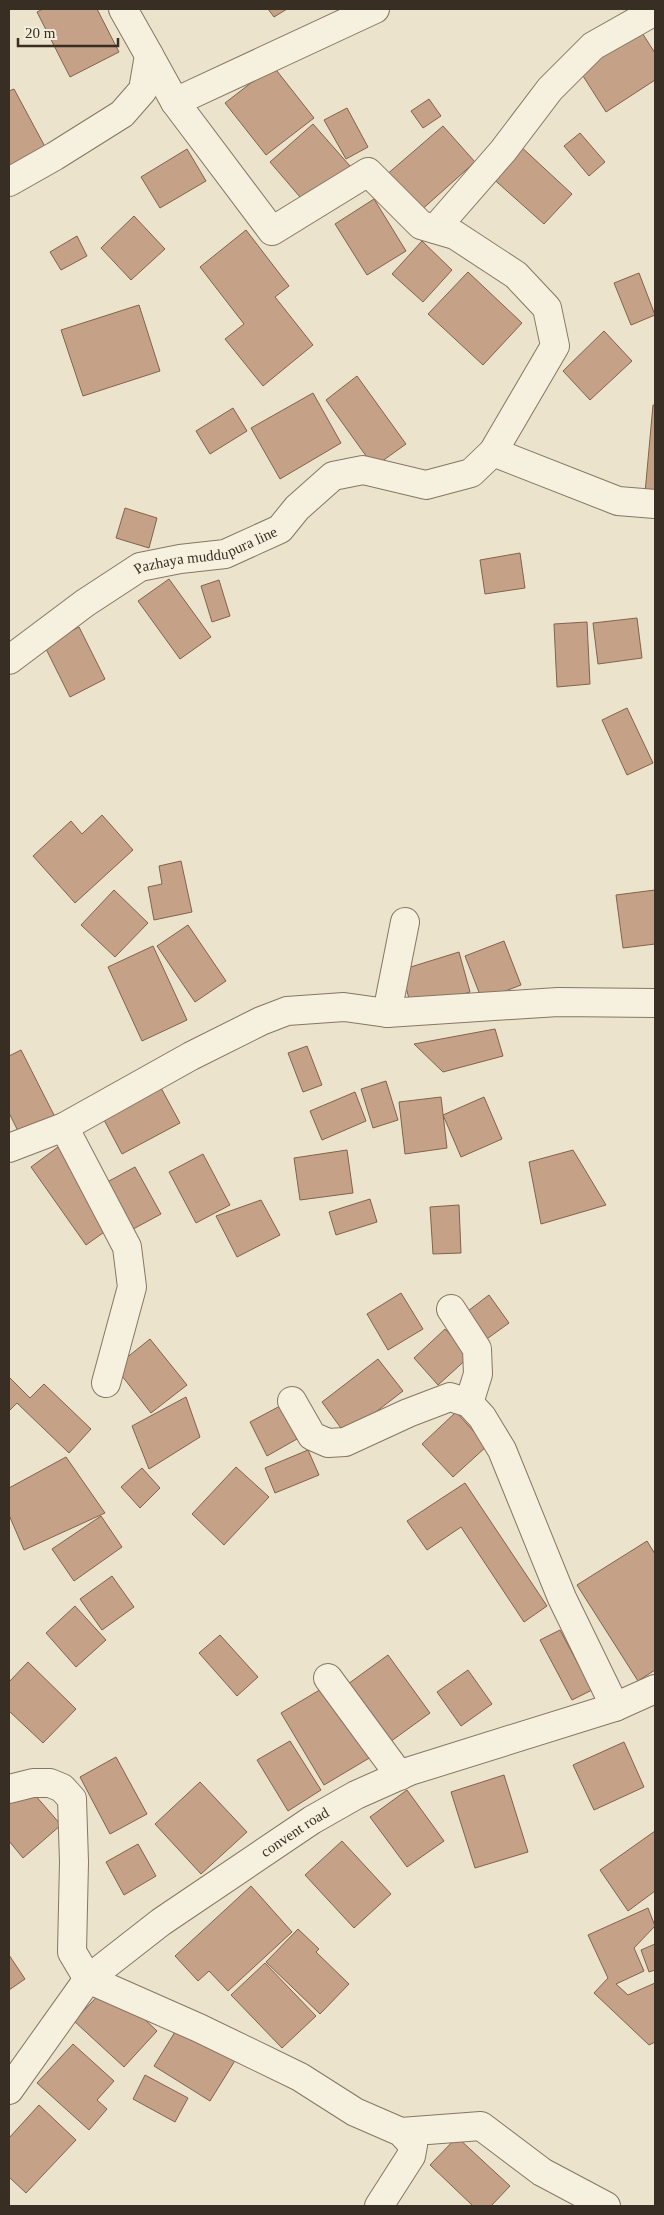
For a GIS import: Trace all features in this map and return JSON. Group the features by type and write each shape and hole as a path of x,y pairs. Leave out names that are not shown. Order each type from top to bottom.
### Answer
{"street":[{"path":"123,9 175,102 375,9"},
{"path":"434,229 503,151 550,89 593,46 655,11"},
{"path":"9,182 122,114 143,90 149,55"},
{"name":"Pazhaya muddupura line","path":"9,660 85,603 140,567 180,559 225,554 280,529 297,508 333,476 363,470 426,486 471,473 493,452 555,346 547,308 516,275 454,235 421,225 368,172 272,230 175,102"},
{"path":"493,452 618,501 655,504"},
{"path":"387,1013 405,922"},
{"path":"9,1148 64,1127 191,1056 261,1020 287,1011 344,1007 387,1013 558,1002 655,1003"},
{"path":"64,1127 127,1247 132,1287 106,1383"},
{"path":"451,1309 477,1349 478,1374 469,1403"},
{"path":"292,1400 312,1436 328,1443 345,1442 408,1413 450,1397 469,1403 482,1418 502,1450 562,1598 615,1707"},
{"path":"328,1678 400,1776"},
{"name":"convent road","path":"9,2090 88,1979 161,1922 312,1820 356,1795 400,1776 615,1707 655,1689"},
{"path":"9,1789 34,1783 50,1783 62,1788 72,1799 74,1862 72,1952 88,1979 199,2028 292,2073 355,2112 400,2132 413,2145 411,2156 379,2206"},
{"path":"400,2132 481,2126 542,2172 606,2206"}],"building":[{"path":"43,9 97,9 119,52 70,77 37,12"},
{"path":"268,9 287,9 274,17"},
{"path":"637,25 655,53 655,80 606,112 576,65"},
{"path":"273,66 314,118 266,155 225,103"},
{"path":"14,89 50,156 9,178 9,91"},
{"path":"429,99 441,116 423,128 411,111"},
{"path":"347,108 368,147 346,159 324,120"},
{"path":"313,124 350,166 306,204 270,162"},
{"path":"443,126 475,162 418,213 385,176"},
{"path":"580,133 605,162 589,176 564,146"},
{"path":"517,143 572,194 544,224 489,175"},
{"path":"187,149 206,181 160,208 141,177"},
{"path":"374,199 406,251 367,275 335,224"},
{"path":"134,216 165,249 131,280 101,248"},
{"path":"246,230 289,286 275,297 313,345 263,386 225,339 244,324 200,267"},
{"path":"77,236 87,256 61,270 50,252"},
{"path":"422,241 452,270 423,302 392,274"},
{"path":"468,272 522,323 483,365 428,314"},
{"path":"639,273 655,315 631,325 614,283"},
{"path":"139,305 160,371 83,396 61,330"},
{"path":"604,331 632,361 590,400 563,371"},
{"path":"357,376 406,444 374,467 326,400"},
{"path":"313,393 341,443 280,479 251,428"},
{"path":"653,405 655,405 655,494 645,493"},
{"path":"233,408 247,431 210,454 196,431"},
{"path":"125,508 157,518 149,548 116,538"},
{"path":"520,553 525,588 485,594 480,560"},
{"path":"169,579 211,637 180,659 138,601"},
{"path":"219,580 230,616 212,622 201,586"},
{"path":"637,618 642,658 598,664 593,623"},
{"path":"587,622 590,684 557,687 554,624"},
{"path":"79,627 105,679 70,697 44,645"},
{"path":"627,708 653,763 627,775 602,720"},
{"path":"102,815 133,850 75,903 33,856 71,821 82,834"},
{"path":"181,861 192,912 154,920 148,887 162,884 159,866"},
{"path":"114,890 148,923 115,957 81,925"},
{"path":"655,890 655,944 623,948 616,895"},
{"path":"188,925 226,981 195,1002 157,946"},
{"path":"504,941 521,985 482,1000 465,956"},
{"path":"153,946 187,1020 142,1041 108,967"},
{"path":"459,952 470,992 412,1009 401,970"},
{"path":"495,1029 503,1056 443,1072 414,1044"},
{"path":"307,1046 322,1085 303,1092 288,1053"},
{"path":"21,1050 56,1119 21,1137 9,1113 9,1056"},
{"path":"386,1081 398,1120 373,1128 361,1089"},
{"path":"161,1088 180,1123 122,1154 103,1118"},
{"path":"355,1092 366,1121 322,1140 310,1111"},
{"path":"441,1097 447,1148 405,1154 399,1102"},
{"path":"484,1097 502,1139 461,1157 443,1115"},
{"path":"58,1147 114,1225 86,1245 31,1167"},
{"path":"347,1150 353,1193 300,1200 294,1158"},
{"path":"573,1150 606,1205 541,1224 529,1162"},
{"path":"203,1154 230,1205 196,1223 169,1172"},
{"path":"135,1167 161,1214 124,1234 98,1187"},
{"path":"370,1199 377,1222 336,1235 329,1212"},
{"path":"261,1200 280,1235 237,1257 216,1216"},
{"path":"459,1205 461,1253 433,1254 430,1207"},
{"path":"401,1293 423,1329 388,1350 367,1314"},
{"path":"489,1295 509,1323 484,1341 464,1314"},
{"path":"445,1329 470,1356 438,1385 414,1358"},
{"path":"150,1339 187,1385 151,1413 115,1367"},
{"path":"378,1359 403,1391 346,1435 322,1402"},
{"path":"9,1377 30,1398 44,1384 91,1429 69,1453 17,1403 9,1411"},
{"path":"186,1397 200,1437 149,1469 132,1426"},
{"path":"280,1406 297,1439 267,1456 250,1422"},
{"path":"456,1412 487,1446 453,1477 422,1444"},
{"path":"308,1450 319,1475 275,1493 265,1468"},
{"path":"66,1457 105,1513 24,1550 9,1515 9,1488"},
{"path":"236,1467 269,1497 224,1545 192,1514"},
{"path":"142,1468 160,1488 140,1508 121,1487"},
{"path":"465,1483 547,1606 524,1622 461,1527 427,1550 407,1521"},
{"path":"101,1516 122,1547 74,1581 52,1549"},
{"path":"647,1541 655,1554 655,1670 638,1681 577,1585"},
{"path":"112,1576 134,1607 102,1630 80,1599"},
{"path":"75,1606 106,1640 76,1667 46,1633"},
{"path":"560,1630 592,1690 572,1700 540,1640"},
{"path":"220,1635 258,1677 237,1696 199,1653"},
{"path":"388,1655 430,1713 383,1747 341,1689"},
{"path":"28,1662 76,1709 43,1743 9,1711 9,1682"},
{"path":"468,1670 492,1704 461,1726 437,1692"},
{"path":"328,1685 371,1757 324,1785 281,1713"},
{"path":"290,1741 321,1790 288,1811 257,1760"},
{"path":"624,1742 644,1787 594,1810 573,1765"},
{"path":"116,1757 147,1814 110,1834 80,1777"},
{"path":"504,1775 528,1852 475,1868 451,1792"},
{"path":"200,1782 247,1832 201,1874 155,1824"},
{"path":"28,1787 61,1825 23,1858 9,1841 9,1804"},
{"path":"407,1790 444,1841 407,1867 370,1817"},
{"path":"655,1831 655,1891 628,1911 600,1870"},
{"path":"342,1841 391,1894 354,1928 305,1875"},
{"path":"138,1844 156,1876 124,1895 106,1862"},
{"path":"251,1886 292,1932 228,1991 209,1971 198,1981 175,1956"},
{"path":"648,1908 655,1926 634,1948 644,1971 616,1984 628,1995 655,1983 655,2042 649,2045 594,1993 608,1978 588,1935"},
{"path":"298,1929 319,1949 316,1952 349,1984 320,2014 266,1962"},
{"path":"655,1944 655,1970 649,1972 641,1950"},
{"path":"9,1955 25,1979 9,1990"},
{"path":"265,1963 316,2016 282,2048 231,1995"},
{"path":"108,1985 157,2031 124,2067 74,2021"},
{"path":"180,2024 236,2059 210,2101 154,2066"},
{"path":"73,2044 114,2081 97,2100 107,2109 89,2130 37,2083"},
{"path":"145,2075 188,2098 175,2122 133,2099"},
{"path":"39,2105 76,2140 26,2193 9,2177 9,2138"},
{"path":"457,2137 510,2186 491,2206 473,2206 430,2165"}]}
